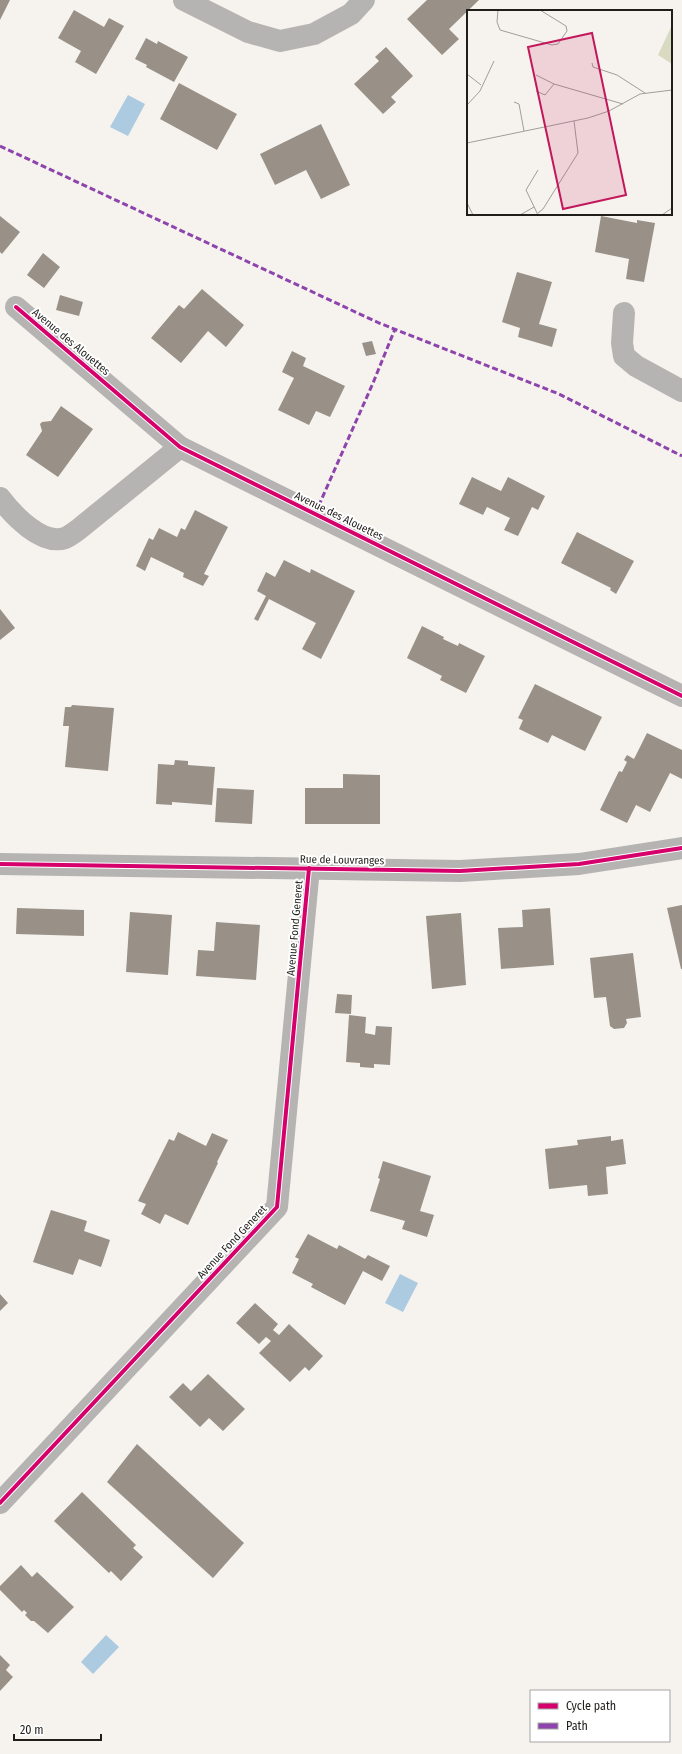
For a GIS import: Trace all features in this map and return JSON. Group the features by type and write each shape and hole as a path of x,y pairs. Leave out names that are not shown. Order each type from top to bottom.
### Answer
{"street":[{"path":"184,0 248,32 280,41 314,34 351,14 364,0"},
{"name":"Avenue des Alouettes","path":"16,307 180,447 682,696"},
{"path":"624,313 622,343 624,356 636,366 682,391"},
{"path":"1,500 32,531 50,538 65,538 180,447"},
{"name":"Rue de Louvranges","path":"0,864 460,871 579,864 682,848"},
{"name":"Avenue Fond Generet","path":"0,1504 277,1207 309,868"}],"water":[{"path":"128,95 145,104 128,136 110,127"},
{"path":"400,1274 418,1283 403,1312 385,1303"},
{"path":"106,1635 119,1647 93,1674 81,1662"}],"building":[{"path":"0,0 10,0 0,20"},
{"path":"427,0 479,0 449,29 459,39 442,55 407,19"},
{"path":"74,10 104,27 109,18 124,26 96,74 75,62 81,51 58,38"},
{"path":"146,38 157,44 158,41 188,57 174,82 146,67 147,65 135,59"},
{"path":"386,47 413,76 391,97 396,102 383,114 354,84 379,61 375,57"},
{"path":"179,83 237,114 217,150 160,119"},
{"path":"321,124 350,185 321,199 306,170 275,185 260,154"},
{"path":"0,216 20,232 2,254 0,252"},
{"path":"601,216 637,223 637,220 655,223 644,282 626,279 629,259 595,252"},
{"path":"43,253 60,267 44,288 27,275"},
{"path":"517,272 552,282 539,324 557,329 552,347 518,337 520,328 502,322"},
{"path":"202,289 244,325 226,347 208,331 181,363 151,338 179,305 184,309"},
{"path":"60,295 83,302 79,316 56,310"},
{"path":"372,341 376,354 366,356 362,343"},
{"path":"292,351 306,358 303,366 345,386 330,417 316,411 309,425 278,410 294,378 282,372"},
{"path":"61,406 93,429 58,477 26,455 42,431 40,424 42,422 51,421"},
{"path":"472,477 501,491 508,477 545,496 538,510 532,507 518,536 504,530 510,518 487,507 483,515 459,504"},
{"path":"195,510 228,527 204,574 209,576 203,586 183,577 184,573 151,557 145,571 136,566 149,538 153,540 159,528 177,537 181,528 185,530"},
{"path":"577,532 634,561 616,594 610,590 611,588 561,563"},
{"path":"284,560 310,573 311,569 355,591 321,659 302,649 316,623 269,599 258,621 254,619 266,596 257,591 266,572 275,577"},
{"path":"0,609 15,628 0,640"},
{"path":"422,626 444,637 443,639 458,646 459,643 485,656 466,693 440,680 442,676 407,658"},
{"path":"535,684 602,717 585,751 552,735 548,743 519,729 523,720 518,718"},
{"path":"72,705 114,708 108,771 65,767 69,726 63,726 65,707 71,707"},
{"path":"647,733 682,750 682,779 670,773 650,812 636,805 627,823 600,810 619,771 622,772 627,762 624,760 627,755 634,759"},
{"path":"175,760 188,761 188,765 215,767 212,805 172,802 172,805 156,804 158,764 174,765"},
{"path":"343,774 380,775 380,824 305,824 305,788 343,788"},
{"path":"217,788 254,790 252,824 215,822"},
{"path":"682,905 682,969 681,969 667,908"},
{"path":"17,908 84,910 84,936 16,934"},
{"path":"550,908 554,965 501,969 498,928 523,927 522,910"},
{"path":"130,912 172,915 168,975 126,972"},
{"path":"461,913 466,985 432,989 426,916"},
{"path":"216,922 260,925 256,980 196,976 198,950 214,951"},
{"path":"633,953 641,1017 626,1019 627,1023 624,1028 614,1029 610,1026 606,997 594,998 590,958"},
{"path":"337,994 352,995 351,1014 335,1013"},
{"path":"349,1015 366,1017 365,1033 375,1035 376,1026 392,1027 390,1065 374,1064 374,1068 360,1067 360,1063 346,1062"},
{"path":"178,1132 206,1146 212,1133 228,1140 188,1225 165,1214 160,1224 141,1214 146,1204 138,1201 169,1139 174,1141"},
{"path":"611,1136 611,1141 623,1139 626,1164 606,1167 608,1194 588,1196 587,1185 549,1189 545,1149 578,1145 577,1140"},
{"path":"383,1161 431,1176 420,1211 434,1215 427,1237 402,1229 405,1221 370,1211 380,1179 378,1178"},
{"path":"51,1210 87,1221 84,1231 110,1240 101,1267 79,1259 73,1275 33,1262"},
{"path":"308,1234 337,1249 339,1245 365,1259 368,1255 390,1266 382,1281 363,1271 345,1305 311,1287 313,1284 292,1273 299,1259 295,1257"},
{"path":"0,1294 8,1303 0,1311"},
{"path":"255,1303 278,1324 273,1330 279,1335 289,1324 323,1356 309,1371 305,1367 290,1382 259,1353 271,1341 266,1337 259,1344 236,1323"},
{"path":"208,1374 245,1409 223,1431 209,1418 200,1427 169,1397 183,1383 191,1391"},
{"path":"137,1444 244,1543 213,1578 107,1482"},
{"path":"82,1492 136,1545 133,1548 143,1557 121,1581 111,1571 109,1573 54,1521"},
{"path":"21,1565 32,1577 37,1572 74,1607 48,1633 34,1621 31,1621 25,1615 27,1613 24,1610 22,1612 0,1590 0,1586"},
{"path":"0,1655 10,1665 6,1670 13,1677 0,1691"}],"marked path":[{"path":"0,146 379,323 559,394 682,456"},
{"path":"315,514 373,383 395,329"}],"cycle path":[{"path":"16,307 180,447 682,696"},
{"path":"0,864 460,871 579,864 682,848"},
{"path":"0,1503 277,1207 309,868"}]}
